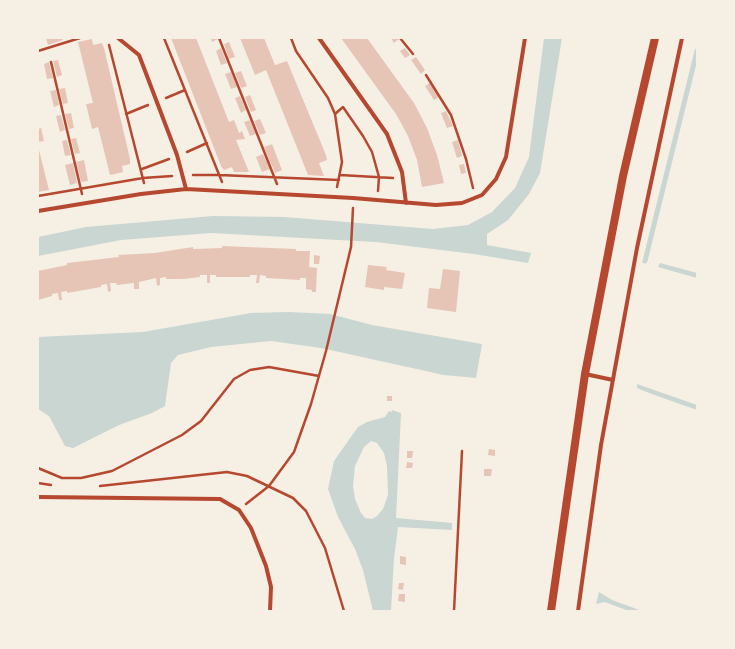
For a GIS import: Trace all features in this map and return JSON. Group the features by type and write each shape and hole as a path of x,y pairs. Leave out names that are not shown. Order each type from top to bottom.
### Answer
{"main road":[{"path":"551,611 584,374 623,176 655,38"}],"street":[{"path":"118,38 139,55 177,156 186,189"},
{"path":"319,38 357,94 387,134 402,178 406,203"},
{"path":"38,211 186,189 335,197 436,205 462,203 482,195 496,179 506,157 525,38"},
{"path":"578,611 601,445 637,248 682,38"},
{"path":"584,374 613,380"},
{"path":"38,497 220,499 239,510 251,528 266,566 271,587 270,611"}],"path":[{"path":"38,50 80,38"},
{"path":"118,38 108,41 146,194"},
{"path":"164,38 226,192"},
{"path":"219,38 282,194"},
{"path":"291,38 296,51 328,98 335,114 342,162 335,197"},
{"path":"400,38 413,54"},
{"path":"51,62 85,203"},
{"path":"426,75 441,97 456,127 466,159 475,198"},
{"path":"335,114 343,107 372,152 380,177 377,200"},
{"path":"340,175 402,178"},
{"path":"239,510 269,486 294,452 326,351 351,247 353,215"},
{"path":"38,468 62,478 81,478 112,471 182,435 201,421 234,379 250,370 269,367 319,376"},
{"path":"454,611 462,451"}],"shaded area":[{"path":"544,38 562,38 540,173 529,194 508,220 487,234 487,245 531,253 528,263 474,254 376,242 211,233 121,240 38,256 38,237 86,227 213,216 284,217 433,229 468,225 492,212 515,188 529,157"},
{"path":"660,263 697,273 697,278 658,267"},
{"path":"288,312 330,314 372,325 482,344 476,378 444,375 321,348 271,341 211,347 178,355 171,363 165,406 152,413 119,425 73,448 65,446 49,416 38,409 38,337 143,332 251,313"},
{"path":"637,384 697,405 697,410 637,388"},
{"path":"392,410 401,413 396,518 452,523 452,530 398,527 394,558 391,611 373,611 363,570 355,549 338,517 328,489 334,461 358,427 367,422 385,417 389,411 392,412","holes":["371,441 377,443 384,453 387,466 388,495 383,509 372,519 365,518 361,513 355,499 353,486 355,466 364,447"]},
{"path":"599,592 612,600 642,611 629,611 605,602 596,604"}],"building":[{"path":"46,38 62,38 63,40 48,45"},
{"path":"171,38 196,38 229,122 234,120 239,133 242,131 245,139 236,140 249,172 234,172 232,167 224,170 221,166"},
{"path":"211,38 217,38 218,39 212,42"},
{"path":"240,38 264,38 275,65 287,61 326,155 327,160 319,163 324,176 308,175 266,70 255,75"},
{"path":"341,38 367,38 414,103 427,128 437,155 444,183 422,187 417,160 408,136 396,114"},
{"path":"391,38 398,38 399,39 394,43"},
{"path":"92,39 93,45 102,43 104,48 130,159 130,164 122,166 123,172 110,175 98,127 92,129 86,104 93,103 78,42"},
{"path":"229,42 235,57 229,59 224,44"},
{"path":"221,48 227,63 221,65 216,51"},
{"path":"405,48 410,55 405,58 400,51"},
{"path":"416,57 425,70 421,74 411,60"},
{"path":"58,60 62,75 57,77 53,61"},
{"path":"49,62 53,78 47,79 44,64"},
{"path":"241,71 247,86 241,88 235,73"},
{"path":"231,72 237,87 231,89 225,74"},
{"path":"430,83 439,97 434,100 425,86"},
{"path":"65,88 68,103 63,104 59,89"},
{"path":"56,90 59,105 54,107 50,91"},
{"path":"250,95 256,110 251,112 245,97"},
{"path":"240,96 246,110 241,113 235,98"},
{"path":"446,111 453,126 447,128 441,113"},
{"path":"71,113 74,128 69,129 65,114"},
{"path":"61,115 65,130 60,132 56,116"},
{"path":"260,119 266,133 260,135 254,121"},
{"path":"250,120 256,134 250,136 244,122"},
{"path":"41,128 44,141 38,142 38,129"},
{"path":"76,138 80,153 75,154 71,139"},
{"path":"67,140 71,155 65,156 62,141"},
{"path":"458,140 462,156 457,158 452,142"},
{"path":"272,144 282,170 275,173 264,147"},
{"path":"38,146 49,190 38,192"},
{"path":"263,154 270,169 262,172 256,157"},
{"path":"84,160 88,181 81,182 76,162"},
{"path":"73,163 77,183 70,185 65,165"},
{"path":"464,164 466,173 461,174 459,165"},
{"path":"222,246 296,249 296,251 310,251 309,267 317,268 316,292 306,289 306,278 300,278 300,280 266,278 266,276 260,275 259,283 256,283 257,275 250,275 250,277 216,277 216,275 210,275 210,283 207,283 207,275 200,275 200,277 183,279 166,279 166,277 160,278 160,285 157,286 156,278 139,282 139,289 134,289 134,283 117,285 116,283 110,283 111,291 108,292 107,284 101,285 101,287 67,293 67,291 61,292 62,300 59,300 58,293 38,300 38,271 67,265 67,263 119,257 118,255 155,253 193,247 193,249 222,248"},
{"path":"314,255 320,256 319,264 314,264"},
{"path":"368,265 387,267 386,270 405,273 402,289 384,287 384,290 365,287"},
{"path":"443,269 460,271 456,312 427,308 429,288 440,289"},
{"path":"387,396 392,396 392,401 387,401"},
{"path":"489,449 495,450 495,456 488,455"},
{"path":"407,451 413,451 412,458 407,458"},
{"path":"407,462 413,463 412,468 406,468"},
{"path":"484,469 492,469 491,476 484,476"},
{"path":"400,556 406,557 406,565 400,564"},
{"path":"399,583 404,583 403,590 398,589"},
{"path":"399,594 405,594 405,602 398,601"}],"waterway":[{"path":"645,261 697,51"}]}
